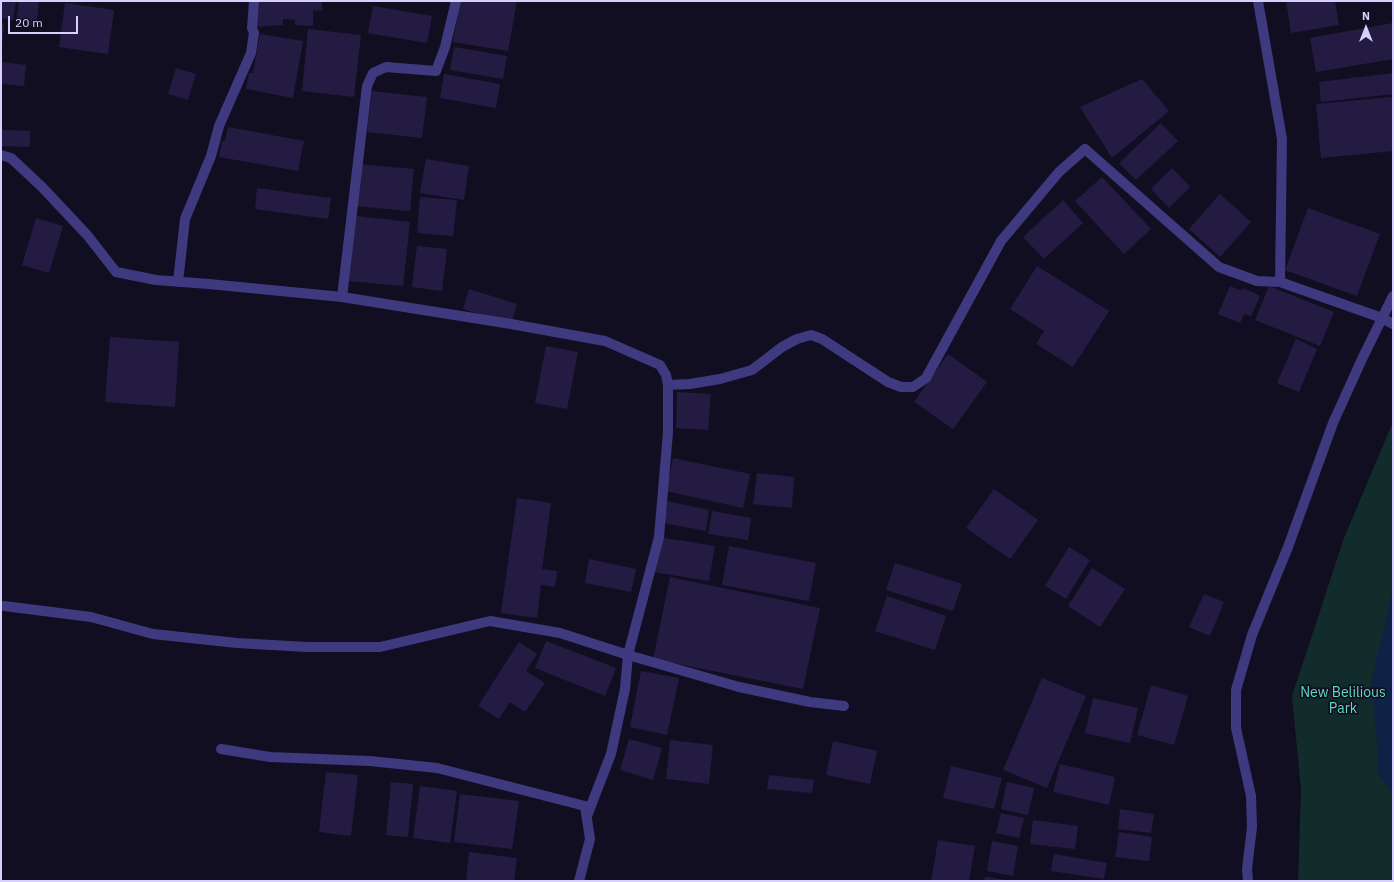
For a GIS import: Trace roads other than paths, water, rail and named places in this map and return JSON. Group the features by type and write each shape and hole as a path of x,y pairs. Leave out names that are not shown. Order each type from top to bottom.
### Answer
{"street":[{"path":"178,282 185,219 211,156 219,126 251,53 254,33 252,28 254,1"},
{"path":"342,297 367,86 373,74 386,67 436,71 445,47 456,1"},
{"path":"1258,1 1282,139 1280,282"},
{"path":"668,386 720,379 752,370 797,339 811,336 822,339 888,382 901,387 913,387 926,378 1001,241 1059,172 1085,149 1219,267 1257,281 1280,282 1382,318 1393,324"},
{"path":"1,155 11,158 42,187 88,236 116,272 156,280 342,297 453,314 606,341 660,365 666,375 668,386 668,432 659,537 628,655 625,688 611,754 587,816"},
{"path":"1248,881 1252,827 1251,796 1236,728 1236,690 1252,635 1288,548 1334,423 1393,296"},
{"path":"4,606 91,617 153,634 237,643 307,647 380,647 490,621 560,633 628,655 739,687 810,702 844,706"},
{"path":"221,749 270,757 370,761 437,768 585,806 590,838 579,881"}],"water":[{"path":"1393,588 1393,794 1377,773 1377,741 1371,684"}],"park label":[{"name":"New Belilious Park","path":"1343,702"}]}
